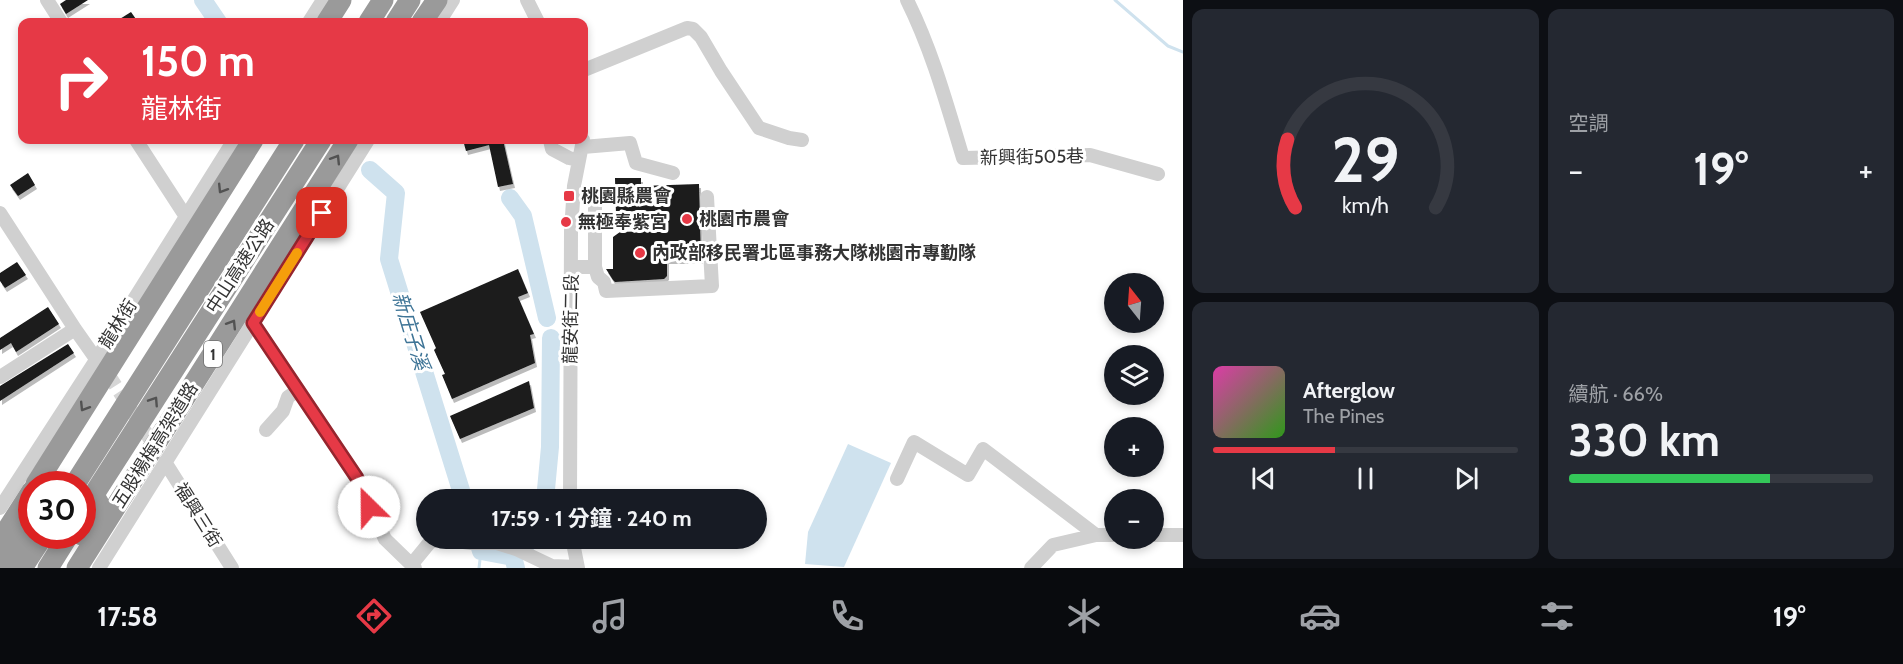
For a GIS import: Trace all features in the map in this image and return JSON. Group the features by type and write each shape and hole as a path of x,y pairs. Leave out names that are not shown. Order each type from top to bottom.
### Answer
{"highway":[{"path":"320,18 341,0"},
{"path":"372,18 383,0"},
{"path":"399,18 410,0"},
{"path":"425,18 437,0"},
{"path":"44,471 250,144"},
{"name":"中山高速公路","path":"84,471 291,144"},
{"name":"中山高速公路","path":"96,491 318,144"},
{"name":"五股楊梅高架道路","path":"77,568 357,144"},
{"path":"77,471 104,440"},
{"path":"96,505 122,450"},
{"path":"0,541 18,513"},
{"path":"0,566 18,542"},
{"path":"22,568 34,549"},
{"path":"48,568 60,549"},
{"path":"67,568 76,549"}],"street":[{"path":"46,0 58,18"},
{"path":"316,18 323,0"},
{"path":"442,18 453,0"},
{"path":"527,0 536,18"},
{"name":"新興街505巷","path":"907,0 935,67 963,158 1090,155 1158,174"},
{"path":"588,68 687,28 693,29 701,37 721,72 759,128 801,140"},
{"path":"551,144 552,149 569,158 581,149 630,143 636,163 673,173"},
{"path":"139,144 188,220"},
{"name":"龍林街","path":"0,508 188,220 232,144"},
{"path":"99,568 345,176 358,144"},
{"name":"龍安街二段","path":"570,489 571,231 574,186 581,149"},
{"path":"595,193 594,267 598,277 604,282 606,291 712,286 707,197"},
{"path":"0,213 75,329 108,374"},
{"path":"572,267 594,267"},
{"path":"253,323 357,478 385,539 413,566 430,542 442,539 471,543 497,543 552,566 578,567 574,549"},
{"path":"0,377 75,329"},
{"path":"266,430 283,411 288,397 297,391"},
{"path":"897,479 914,442 968,475 983,449 1096,536"},
{"name":"福興三街","path":"165,462 232,568"},
{"path":"1164,535 1183,535"},
{"path":"1031,568 1053,545 1104,536"}],"water":[{"path":"848,444 891,463 844,567 805,564 808,532"}],"building":[{"path":"66,0 88,0 66,14 60,4"},
{"path":"131,12 135,18 121,18"},
{"path":"464,144 504,144 513,184 498,187 489,145 466,151"},
{"path":"28,173 35,185 18,196 10,185"},
{"path":"615,178 641,178 641,186 699,184 701,260 667,260 667,276 664,279 615,282 606,269 613,269 613,237 620,232 650,231 649,212 638,213 628,224 616,214"},
{"path":"17,262 26,275 5,288 0,281 0,273"},
{"path":"518,269 528,293 518,297 534,334 530,335 535,363 452,399 442,375 445,374 434,350 436,348 420,312"},
{"path":"48,307 59,324 16,352 11,343 0,350 0,338"},
{"path":"68,344 74,353 0,401 0,386"},
{"path":"529,381 534,408 460,439 450,416"}],"waterway":[{"name":"新庄子溪","path":"203,0 215,18"},
{"path":"1115,0 1168,46 1183,52"},
{"name":"新庄子溪","path":"370,170 396,193 389,259 461,489"},
{"path":"510,198 523,216 547,318"},
{"path":"546,489 550,447 551,338"},
{"name":"新庄子溪","path":"480,549 513,557 516,568"},
{"path":"513,557 521,549"},
{"path":"479,568 481,551"}],"tunnel":[{"path":"108,374 157,450"}],"slow traffic":[{"path":"260,312 297,253"}],"place":[{"name":"桃園縣農會","path":"569,196"},
{"name":"桃園市農會","path":"687,219"},
{"name":"無極奉紫宮","path":"566,222"},
{"name":"內政部移民署北區事務大隊桃園市專勤隊","path":"640,253"}],"route":[{"path":"322,213 253,323 357,478 369,507"}]}
